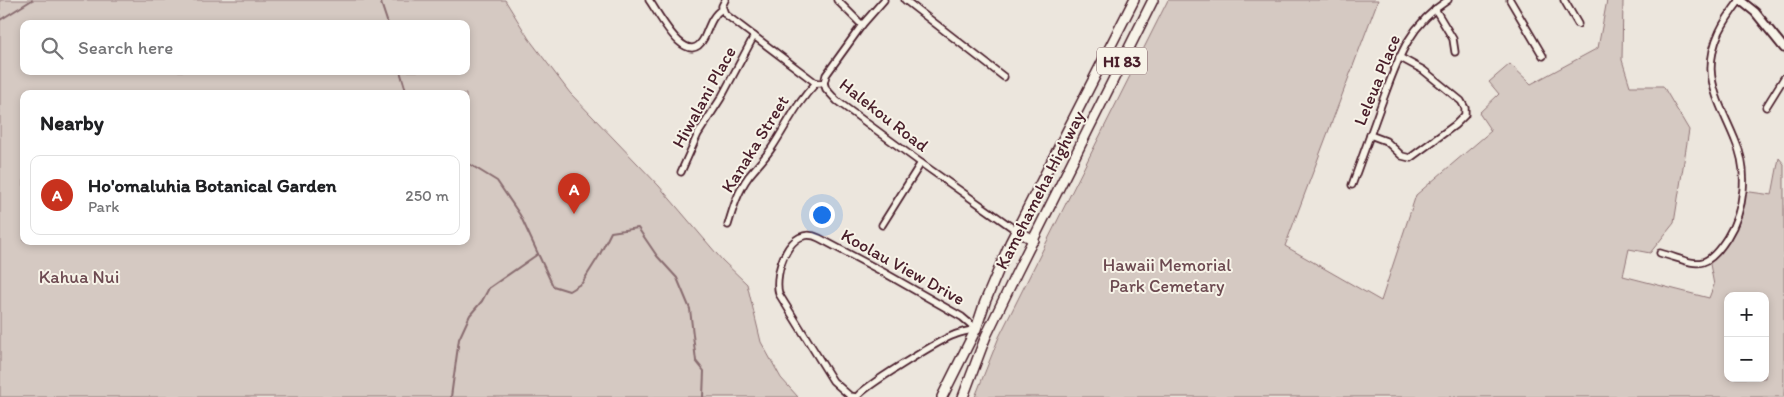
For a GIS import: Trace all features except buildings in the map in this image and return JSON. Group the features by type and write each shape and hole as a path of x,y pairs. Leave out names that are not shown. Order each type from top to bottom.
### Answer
{"main road":[{"name":"HI 83","path":"942,397 976,328 984,302 1017,231 1134,0"},
{"name":"Kamehameha Highway","path":"963,397 986,336 1153,0"},
{"path":"1076,114 1092,122"},
{"path":"1017,231 1034,240"},
{"path":"976,328 986,336"}],"street":[{"path":"649,0 678,42 689,48 701,43 714,16 722,9 725,0"},
{"path":"836,0 862,25"},
{"path":"824,83 826,75 862,25 884,0"},
{"path":"905,0 1004,77"},
{"name":"Leleua Place","path":"1352,185 1399,57 1415,30 1435,9 1448,0"},
{"path":"1510,0 1543,56"},
{"path":"1564,0 1578,24"},
{"path":"1660,253 1698,263 1710,260 1728,236 1739,211 1743,187 1742,161 1736,141 1716,95 1712,70 1713,52 1718,35 1726,19 1740,0 1755,12 1784,48"},
{"name":"Halekou Road","path":"722,9 725,14 816,83 824,83 826,89 837,100 921,163 1017,231"},
{"path":"1435,9 1453,39 1455,52"},
{"name":"Hiwalani Place","path":"681,172 698,134 721,98 754,36"},
{"path":"1370,135 1386,141 1402,156 1410,158 1455,125 1465,115 1466,108 1461,101 1423,70 1399,57"},
{"path":"1766,107 1784,78"},
{"name":"Kanaka Street","path":"728,225 744,183 768,154 804,95 816,83"},
{"path":"882,226 921,163"},
{"name":"Koolau View Drive","path":"857,397 850,396 833,381 778,294 776,283 778,273 789,248 797,239 808,235 819,238 962,317 976,328"},
{"path":"857,397 859,393 874,382 953,335 976,328"}],"green space":[{"name":"Kahua Nui","path":"0,0 505,0 529,39 570,93 659,186 722,260 747,284 761,342 781,378 798,397 0,397"},
{"name":"Hawaii Memorial Park Cemetary","path":"1168,0 1378,0 1285,246 1381,301 1416,195 1491,131 1479,113 1499,94 1489,82 1510,64 1531,84 1598,48 1607,0 1623,0 1622,60 1630,86 1663,86 1689,130 1674,223 1650,253 1629,249 1623,276 1709,298 1714,285 1709,259 1739,218 1743,191 1772,195 1779,158 1784,164 1784,397 975,397 999,337"}],"waterway":[{"path":"0,20 32,0"},
{"path":"380,0 387,20"},
{"path":"401,75 406,90"},
{"path":"470,164 497,181 520,215 553,286 569,291 582,283 611,232 638,228 657,256 677,278 690,309 696,361 704,371 703,397"},
{"path":"451,397 459,339 470,315 482,301 489,288 538,254"}],"place":[{"name":"Ho'omaluhia Botanical Garden","path":"574,214"}]}
